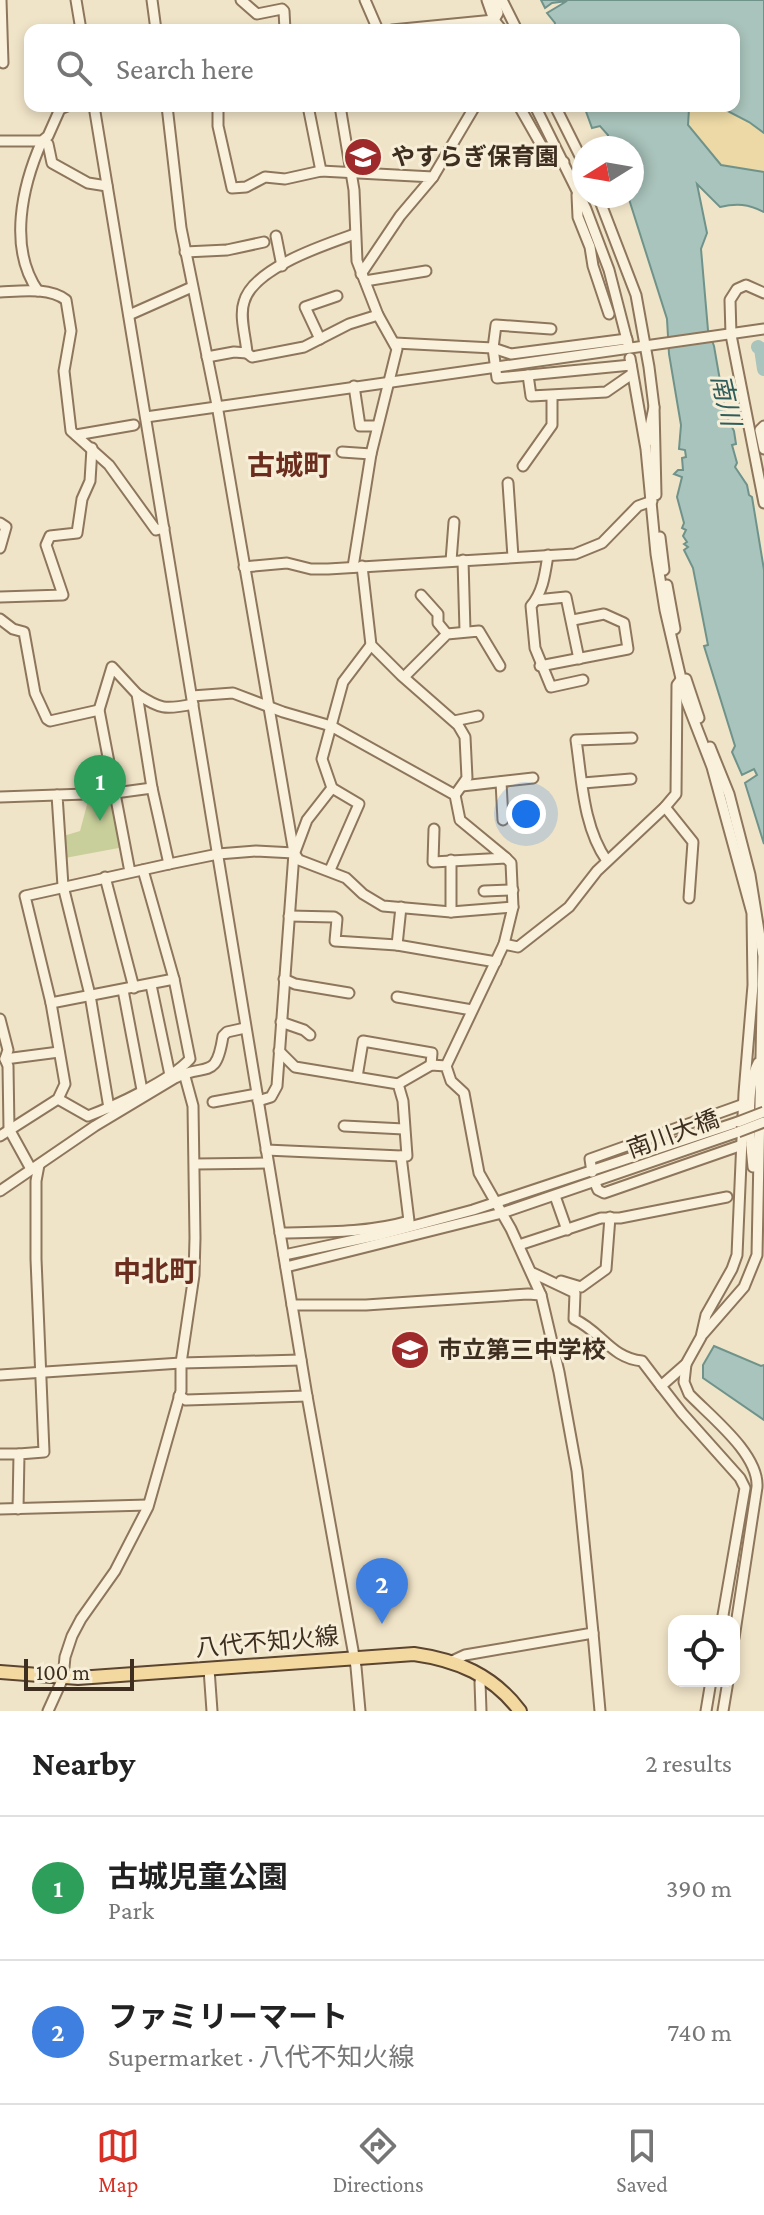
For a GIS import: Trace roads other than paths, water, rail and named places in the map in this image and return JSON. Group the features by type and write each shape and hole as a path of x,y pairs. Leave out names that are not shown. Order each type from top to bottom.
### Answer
{"main road":[{"name":"八代不知火線","path":"0,1672 63,1678 414,1654 452,1661 482,1675 507,1695 520,1711"}],"street":[{"path":"1,0 3,63"},
{"path":"76,0 80,24"},
{"path":"152,0 155,24"},
{"path":"241,0 257,14 282,9 285,24"},
{"path":"365,0 375,24"},
{"path":"487,0 497,24"},
{"path":"494,20 498,13 495,0"},
{"path":"502,0 514,24"},
{"path":"453,24 494,20"},
{"path":"38,291 29,279 24,257 21,199 42,141 48,136 59,112"},
{"path":"95,112 360,1711"},
{"path":"168,112 185,252 217,405 294,853 276,1090 271,1097 213,1102"},
{"path":"218,112 218,126 232,188 246,187 265,177 285,179 321,171 433,177"},
{"path":"309,112 321,171"},
{"path":"341,112 354,190 357,261 378,315 397,349 371,454 358,566 371,645 454,721 465,737 467,778 455,795 460,820 511,863 513,907 504,944 446,1066 451,1081 464,1093 479,1173 519,1245 541,1295 573,1445 583,1519 600,1711"},
{"path":"363,278 400,216 433,177 471,112"},
{"path":"522,112 548,157 564,162"},
{"path":"538,112 572,179"},
{"path":"558,112 572,140"},
{"path":"0,141 42,141 48,144 52,163 88,183 107,186"},
{"path":"577,208 609,314"},
{"path":"395,343 493,348 511,354 628,342 609,270 584,208"},
{"path":"603,208 636,295 648,348 654,407 658,522 679,650 691,697 729,794 755,898 763,956 761,1058 754,1069 750,1102 750,1143 758,1185 755,1266 744,1287 701,1337 683,1374 689,1394 748,1456 756,1471 757,1487 738,1615"},
{"path":"247,353 242,308 244,299 263,277 299,255 355,234"},
{"path":"276,236 282,266"},
{"path":"185,252 227,250 264,242"},
{"path":"363,278 426,271"},
{"path":"764,293 746,285 737,289 730,300 728,336 764,503"},
{"path":"129,315 192,287"},
{"path":"0,292 38,291 60,295 66,300 71,331 64,371 71,431 109,465 156,530 164,528"},
{"path":"320,339 305,307 337,296"},
{"path":"207,357 234,352 247,353 252,357 304,347 349,324 378,315"},
{"path":"551,329 496,325 493,348 497,378 631,366"},
{"path":"146,417 495,366 648,348 764,329"},
{"path":"528,375 531,396 606,392 631,366"},
{"path":"631,366 646,449 663,598 680,680 719,793 752,913 753,985 737,1255 706,1315 701,1337"},
{"path":"354,386 360,426 377,426"},
{"path":"523,466 552,425 552,396"},
{"path":"646,449 654,407"},
{"path":"745,412 764,426 760,430 764,449"},
{"path":"76,435 134,425"},
{"path":"0,597 63,595 46,545 50,536 77,533 82,499 90,481 92,448"},
{"path":"342,452 371,454"},
{"path":"508,483 513,557"},
{"path":"244,567 287,563 311,569 575,554 602,543 638,506 652,501"},
{"path":"451,561 454,522"},
{"path":"0,523 6,527 0,548"},
{"path":"548,555 544,580 531,606 540,666 551,687 583,680"},
{"path":"463,560 465,631"},
{"path":"421,595 438,614 438,623 447,634"},
{"path":"536,600 566,597 579,659"},
{"path":"540,666 628,649 624,623 604,614 573,620"},
{"path":"0,619 13,629 24,632 35,693 47,719 50,721 99,710"},
{"path":"404,677 447,634 465,631 479,631 500,666"},
{"path":"330,870 359,804 332,788 322,759 343,682 371,645"},
{"path":"130,872 99,710 112,667 137,694 155,706 167,709 192,700 233,693 331,726 455,795"},
{"path":"504,944 518,947 569,907 607,861 676,794 675,725 677,685 680,680"},
{"path":"137,694 152,788 169,864"},
{"path":"454,721 478,716"},
{"path":"607,861 596,846 576,740 632,738"},
{"path":"462,786 533,778"},
{"path":"583,783 631,779"},
{"path":"501,782 503,820"},
{"path":"0,797 115,793 152,788"},
{"path":"294,853 307,820 332,788"},
{"path":"719,793 734,815"},
{"path":"57,795 63,886 90,995 109,1108"},
{"path":"665,807 693,842 689,898"},
{"path":"434,829 433,862 506,858"},
{"path":"0,1136 58,1099 65,1084 51,1003 25,896 218,854 256,851 294,853"},
{"path":"294,853 299,860 346,878 363,894 383,906 451,912 513,907"},
{"path":"451,860 451,912"},
{"path":"58,1099 88,1116 170,1075 190,1059 174,979 143,870"},
{"path":"105,877 134,988"},
{"path":"484,891 513,890"},
{"path":"397,945 401,907"},
{"path":"289,916 334,917 337,919 335,941 397,945 496,962"},
{"path":"51,1003 174,979"},
{"path":"284,979 295,984 349,993"},
{"path":"151,985 170,1075"},
{"path":"123,990 142,1090"},
{"path":"397,997 472,1010"},
{"path":"0,1019 8,1050 5,1059 8,1066 9,1129 35,1167 44,1452 0,1454"},
{"path":"281,1022 310,1035"},
{"path":"0,1191 95,1126 184,1073 211,1068 220,1057 225,1033 245,1028"},
{"path":"357,1077 363,1041 432,1053 431,1065"},
{"path":"279,1051 295,1067 398,1084 431,1065 446,1066"},
{"path":"5,1059 59,1052"},
{"path":"48,1711 63,1678 65,1657 72,1636 115,1571 148,1505 179,1396 194,1275 192,1096 184,1073"},
{"path":"266,1150 407,1156 403,1101 398,1084"},
{"path":"742,1145 604,1193 598,1190 593,1178 590,1159 744,1104"},
{"name":"南川大橋","path":"738,1127 764,1112"},
{"name":"南川大橋","path":"738,1127 764,1122"},
{"path":"344,1126 404,1129"},
{"path":"284,1255 593,1178 738,1127"},
{"path":"401,1156 409,1224"},
{"path":"195,1164 268,1163"},
{"path":"286,1267 502,1213 555,1196 593,1178"},
{"path":"555,1196 567,1230"},
{"path":"519,1245 610,1217 620,1218 727,1197"},
{"path":"555,1283 561,1280 581,1287 606,1269 610,1217"},
{"path":"280,1233 384,1230"},
{"path":"533,1273 575,1293 574,1319 591,1327 627,1359 642,1361 682,1413 740,1478 745,1488 723,1615"},
{"path":"292,1305 366,1305 541,1295"},
{"path":"0,1375 181,1363 301,1360"},
{"path":"661,1386 686,1364"},
{"path":"179,1396 186,1400 307,1396"},
{"path":"18,1509 19,1454"},
{"path":"0,1509 148,1505"},
{"path":"452,1661 465,1655 593,1633"},
{"path":"209,1669 212,1711"},
{"path":"481,1711 482,1675"},
{"path":"706,1711 710,1687"},
{"path":"723,1711 727,1687"}],"water":[{"path":"541,0 764,0 764,133 730,112 740,112 740,24 555,24 547,13 567,1 552,3 545,8"},
{"path":"586,112 689,112 688,125 721,165 764,172 764,212 742,205 720,207 697,184 707,233 701,249 708,330 714,346 726,415 734,431 735,467 752,497 764,570 764,844 745,783 757,775 754,769 742,775 732,752 735,746 704,646 708,645 693,568 684,550 688,547 684,544 687,542 683,536 686,530 682,528 684,523 677,497 682,477 674,474 683,470 682,458 686,457 685,450 679,449 681,425 669,354 667,319 632,208 644,208 644,136 608,136 600,126 592,128"},
{"path":"714,1346 764,1365 764,1420 703,1378 703,1365"}],"waterway":[{"path":"758,347 764,369"}],"place":[{"name":"やすらぎ保育園","path":"363,157"},
{"name":"古城児童公園","path":"100,821"},
{"name":"市立第三中学校","path":"410,1350"},
{"name":"ファミリーマート","path":"382,1624"}],"district":[{"name":"古城町","path":"289,465"},
{"name":"中北町","path":"155,1271"}],"water label":[{"name":"南川","path":"726,400"}]}
